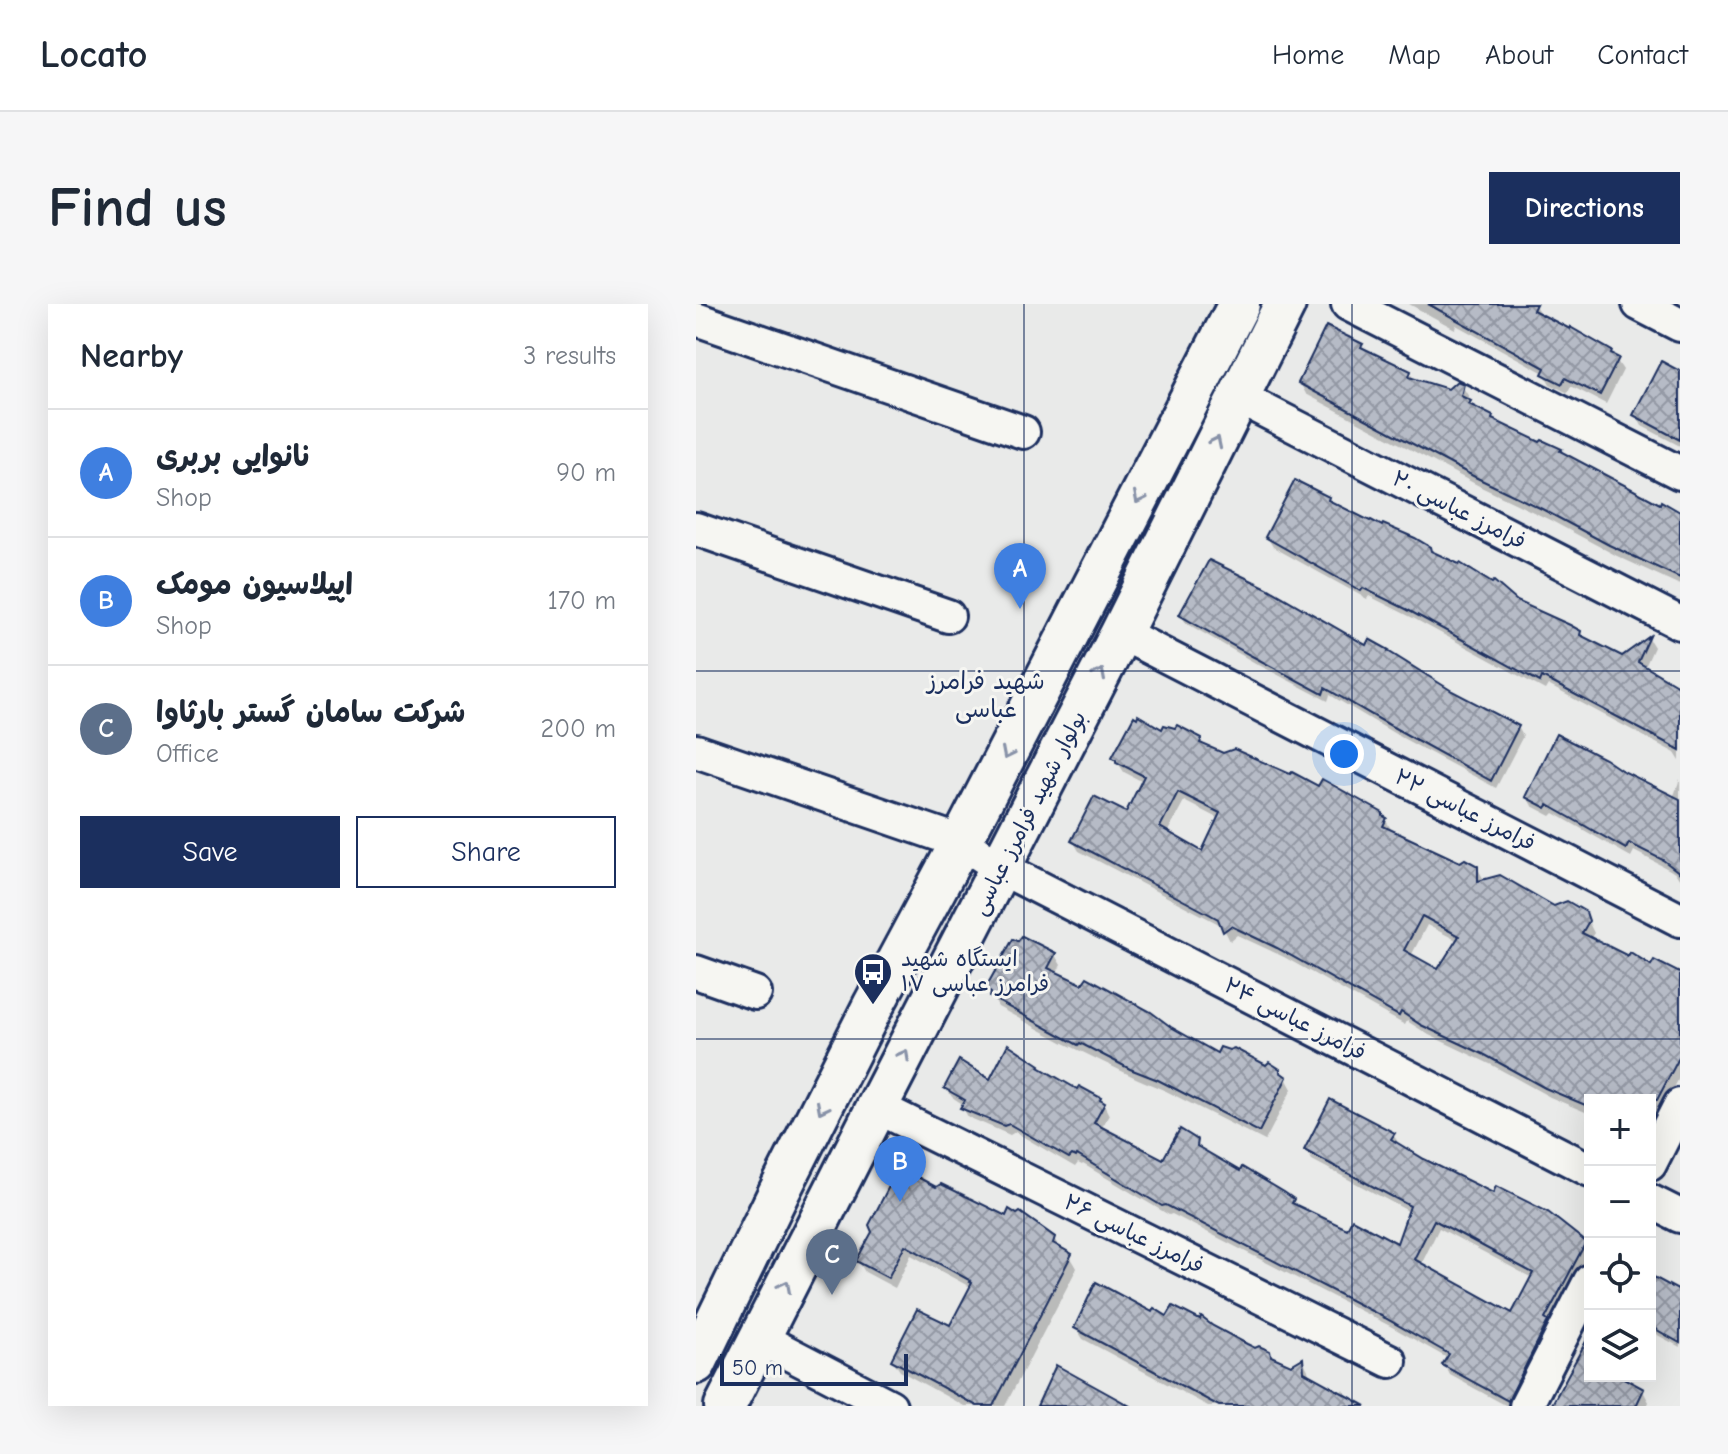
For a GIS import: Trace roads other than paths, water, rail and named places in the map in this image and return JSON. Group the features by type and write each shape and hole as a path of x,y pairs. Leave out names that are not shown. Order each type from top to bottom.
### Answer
{"main road":[{"name":"بولوار شهید فرامرز عباسی","path":"696,1363 873,1006 961,842 1237,304"},
{"name":"بولوار شهید فرامرز عباسی","path":"725,1406 1121,633 1285,304"}],"street":[{"path":"1348,304 1680,473"},
{"path":"1639,304 1680,325"},
{"path":"696,319 1023,432"},
{"name":"فرامرز عباسی ۲۰","path":"1238,397 1680,623"},
{"path":"696,529 948,616"},
{"name":"فرامرز عباسی ۲۲","path":"1121,633 1680,920"},
{"name":"فرامرز عباسی ۲۴","path":"696,751 961,842 1001,868 1584,1167"},
{"path":"696,972 755,993"},
{"path":"1656,1152 1680,1105"},
{"name":"فرامرز عباسی ۲۶","path":"877,1107 1390,1361"},
{"path":"1656,1204 1680,1216"},
{"path":"1526,1406 1584,1293"},
{"path":"759,1338 890,1406"}],"place":[{"name":"نانوایی بربری","path":"1020,609"},
{"name":"ایستگاه شهید فرامرز عباسی ۱۷","path":"873,1006"},
{"name":"اپیلاسیون مومک","path":"900,1202"},
{"name":"شرکت سامان گستر بارثاوا","path":"832,1295"}],"district":[{"name":"شهید فرامرز عباسی","path":"986,695"}]}
